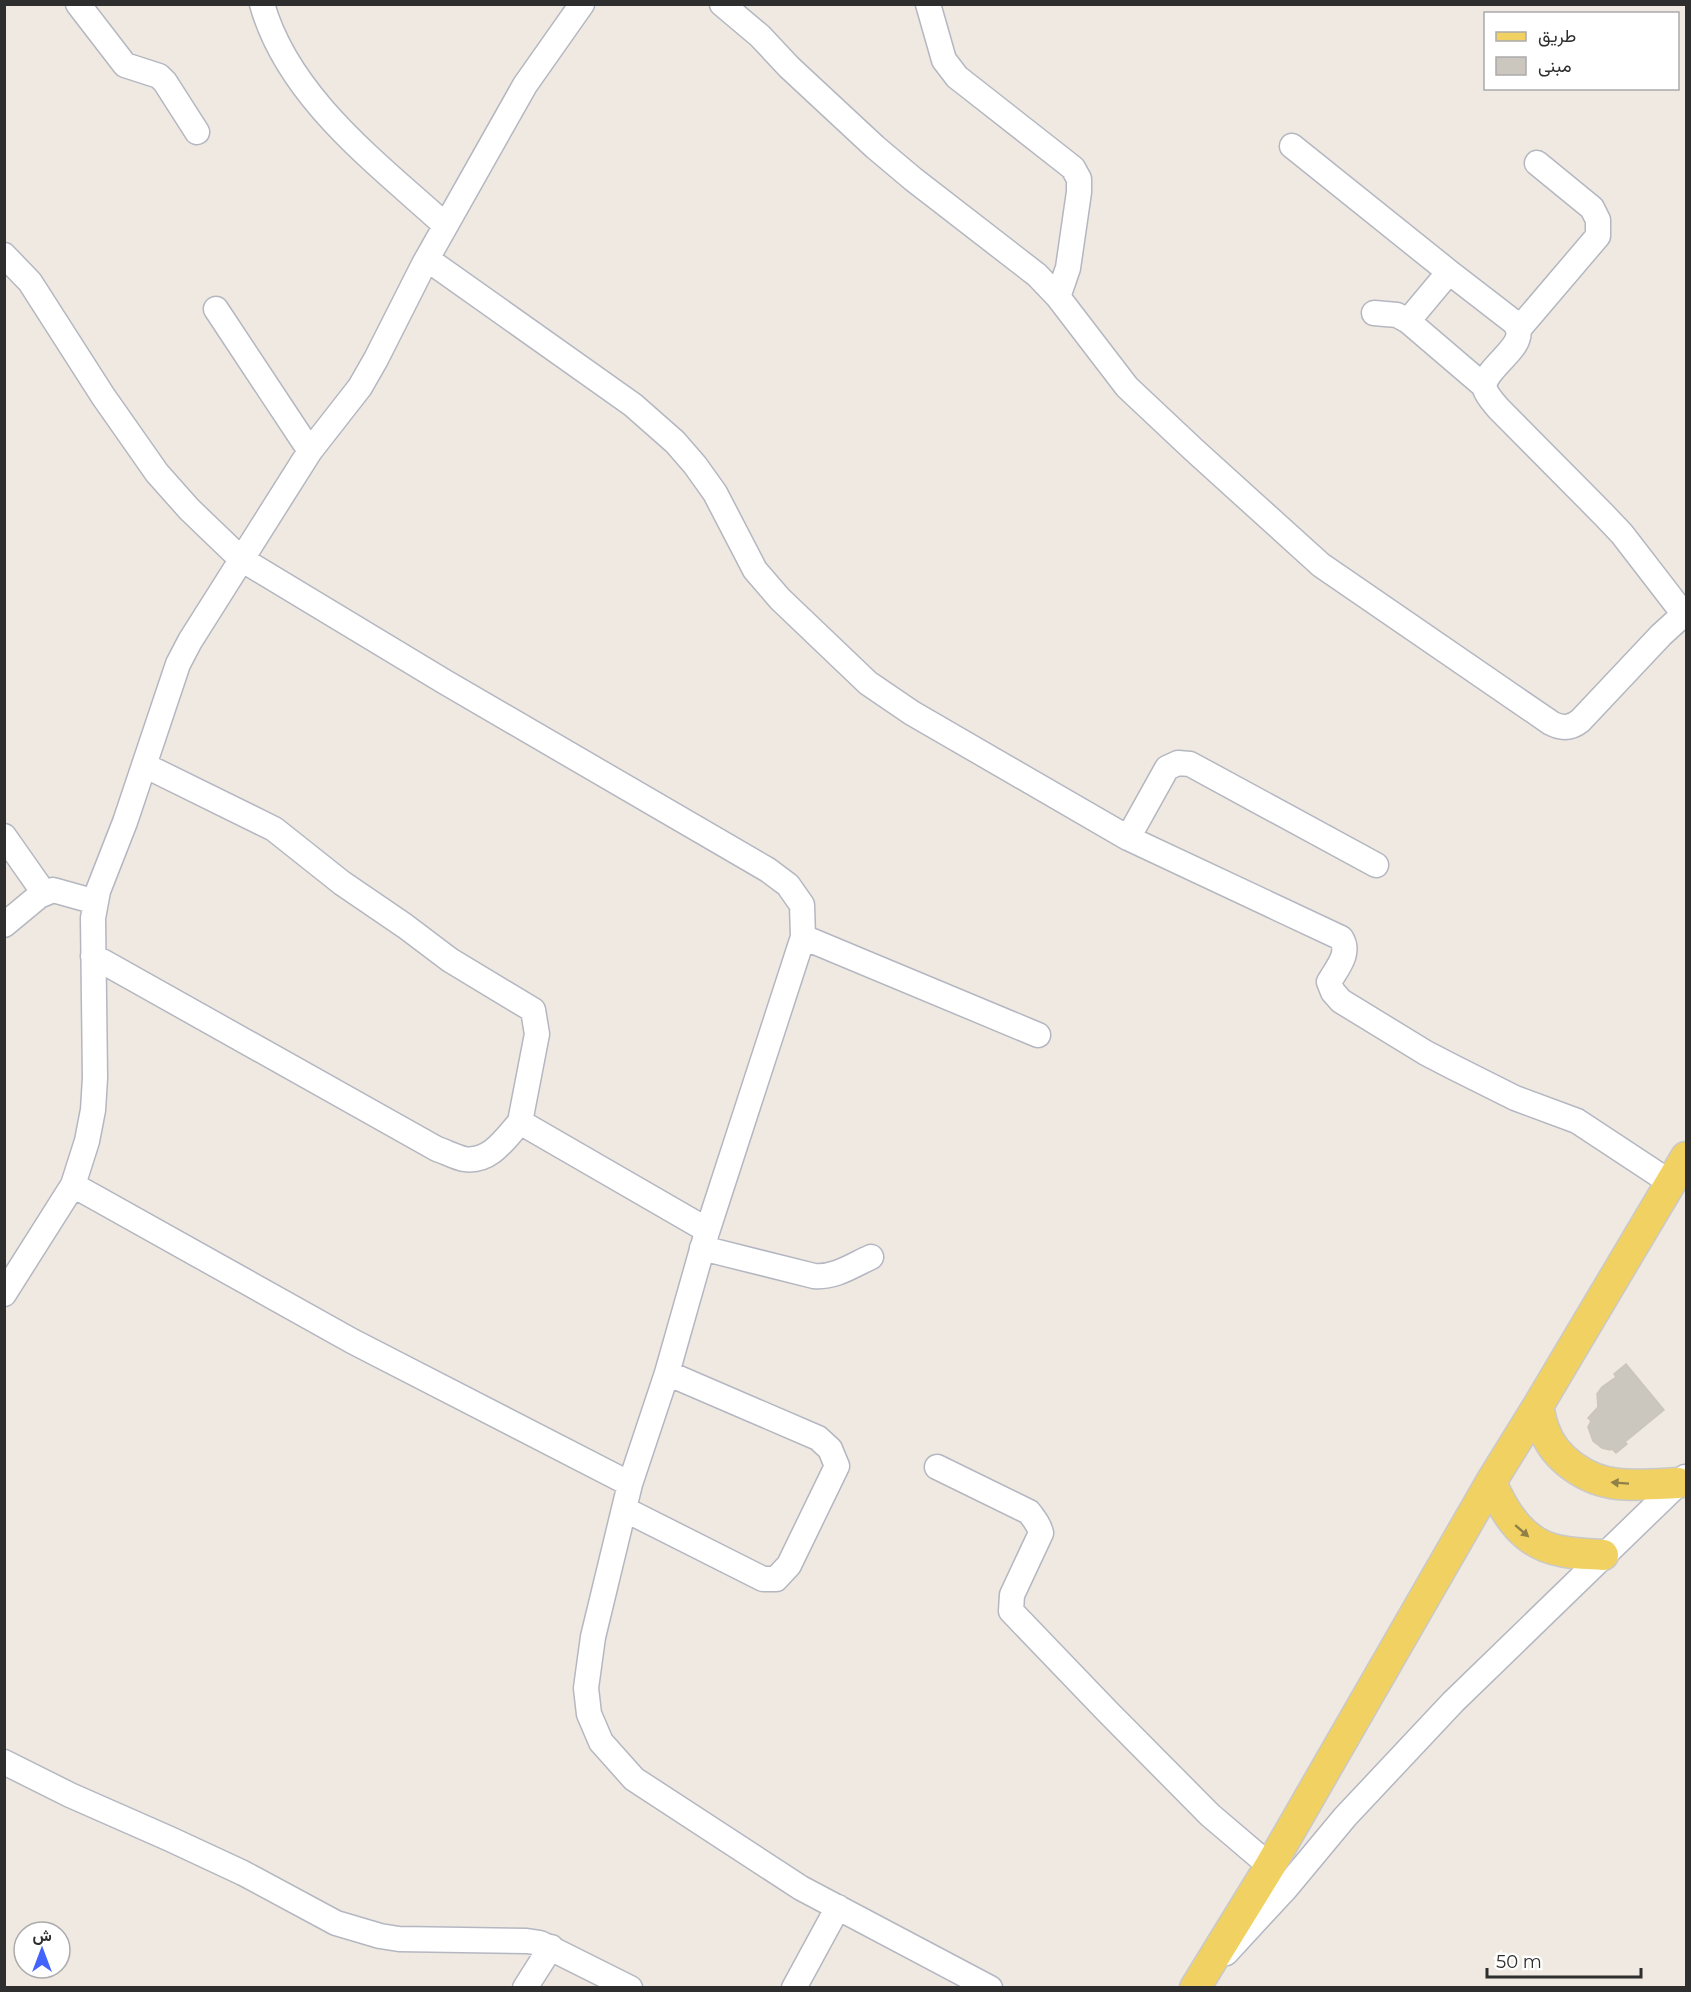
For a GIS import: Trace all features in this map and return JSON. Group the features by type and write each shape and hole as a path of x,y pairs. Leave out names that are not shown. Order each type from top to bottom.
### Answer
{"main road":[{"path":"1197,1984 1270,1866 1491,1482 1686,1157"},
{"path":"1538,1406 1544,1430 1553,1447 1581,1472 1600,1481 1618,1484 1682,1479"},
{"path":"1491,1482 1508,1516 1529,1537 1544,1546 1560,1551 1603,1555"}],"street":[{"path":"78,4 125,65 159,76 165,82 197,132"},
{"path":"262,4 266,19 279,46 325,113 445,225"},
{"path":"723,4 760,36 789,67 875,147 1037,275 1058,297 1127,387 1321,565 1551,723 1566,727 1574,726 1661,635 1685,616 1622,534 1499,409 1484,387 1408,321 1397,315 1374,313"},
{"path":"928,4 944,60 957,77 1073,168 1079,179 1068,267 1058,297"},
{"path":"4,1294 73,1185 87,1141 93,1110 93,918 98,891 125,822 178,664 190,641 310,451 360,387 445,225 525,85 576,7"},
{"path":"1292,146 1515,322 1518,337 1513,347 1486,379 1484,387"},
{"path":"1518,330 1598,236 1598,220 1592,208 1537,163"},
{"path":"4,255 30,282 103,396 157,473 189,509 241,560 768,870 788,885 802,905 802,937 705,1239 667,1372 630,1484 593,1637 586,1688 589,1714 601,1742 634,1779 801,1888 990,1988"},
{"path":"427,259 633,405 675,442 715,493 755,570 780,600 868,683 912,713 1128,838 1341,938 1346,944 1346,952 1329,982 1333,992 1341,1001 1453,1067 1515,1098 1577,1121 1671,1183"},
{"path":"1408,321 1449,272"},
{"path":"216,309 310,451"},
{"path":"1128,838 1167,768 1178,763 1190,764 1376,865"},
{"path":"93,956 417,1137 462,1159 475,1160 492,1153 520,1122 537,1034 533,1010 450,960 342,883 274,829 144,765"},
{"path":"4,836 44,893"},
{"path":"4,925 44,893 53,890 96,902"},
{"path":"802,937 1038,1035"},
{"path":"520,1122 705,1239 824,1277 871,1257"},
{"path":"73,1185 352,1341 630,1484"},
{"path":"624,1509 763,1579 776,1579 789,1565 837,1466 830,1449 818,1438 667,1372"},
{"path":"937,1467 1029,1512 1040,1526 1041,1533 1012,1595 1011,1611 1210,1815 1270,1866"},
{"path":"1197,1984 1249,1929 1346,1817 1453,1702 1682,1479"},
{"path":"4,1762 70,1795 243,1873 336,1923 399,1939 527,1941 551,1947 630,1988"},
{"path":"794,1988 838,1907"},
{"path":"525,1988 551,1947"}],"building":[{"path":"1626,1364 1664,1410 1625,1442 1627,1444 1616,1453 1612,1449 1602,1448 1593,1441 1588,1427 1591,1421 1588,1418 1598,1407 1597,1394 1602,1387 1616,1377 1614,1374"}]}
